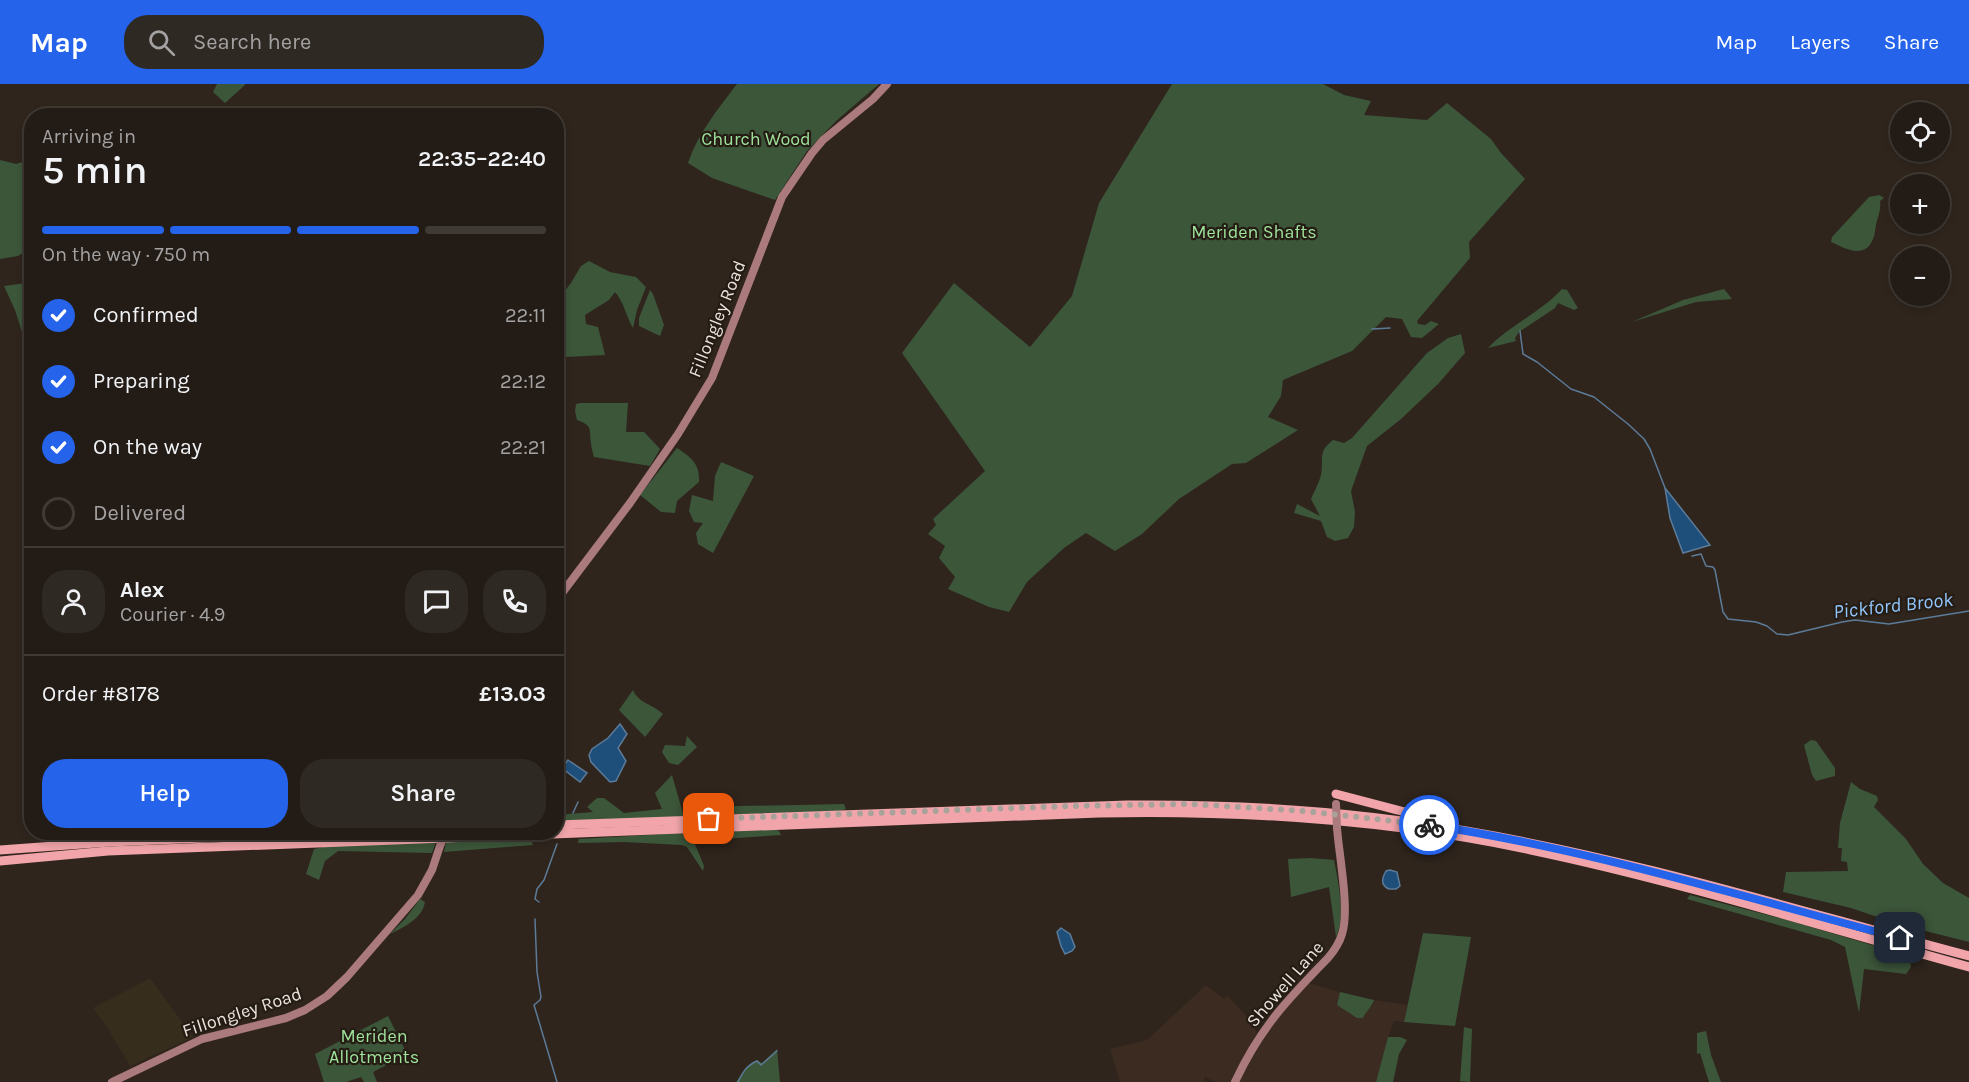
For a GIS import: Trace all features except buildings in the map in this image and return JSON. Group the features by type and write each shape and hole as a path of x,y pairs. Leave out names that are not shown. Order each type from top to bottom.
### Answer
{"highway":[{"path":"1336,799 1450,824 1465,830"},
{"path":"970,814 1190,804 1315,812 1465,830 1620,862 1969,956"},
{"path":"564,825 943,814 1154,812 1231,814 1358,824 1479,840 1614,869 1969,967"},
{"path":"564,830 943,814"},
{"path":"0,850 157,840"},
{"path":"0,861 108,850 340,840"}],"main road":[{"name":"Fillongley Road","path":"564,590 630,503 678,434 712,378 782,197 823,140 873,99 887,84"},
{"name":"Showell Lane","path":"1235,1082 1270,1020 1328,958 1342,936 1344,904 1336,799"},
{"name":"Fillongley Road","path":"112,1082 202,1039 286,1018 327,996 347,977 418,895 432,870 442,840"}],"shaded area":[{"path":"150,978 193,1037 130,1066 93,1008"},
{"path":"1308,983 1340,992 1337,1005 1363,1017 1373,1005 1374,1000 1407,1005 1404,1022 1394,1021 1376,1082 1239,1082 1258,1045 1276,1019"},
{"path":"1206,985 1224,999 1228,996 1257,1028 1255,1031 1257,1033 1231,1082 1215,1082 1204,1076 1205,1082 1120,1082 1110,1049 1147,1040"}],"green space":[{"path":"217,84 245,85 225,103 213,92"},
{"name":"Church Wood","path":"737,84 879,84 836,121 807,151 775,200 712,178 688,163 703,131"},
{"name":"Meriden Shafts","path":"1172,84 1323,84 1344,95 1371,101 1364,115 1427,120 1447,103 1491,139 1525,179 1469,242 1470,258 1417,321 1418,324 1425,325 1431,321 1439,324 1422,338 1411,337 1402,319 1386,317 1352,351 1283,380 1281,396 1268,417 1298,430 1246,463 1232,464 1179,499 1142,534 1115,551 1086,533 1064,548 1027,582 1009,612 989,607 948,589 955,577 939,558 945,546 928,534 936,525 933,519 985,471 902,353 954,283 1030,347 1072,296 1099,203"},
{"path":"0,160 16,164 24,162 24,252 18,256 0,259"},
{"path":"1879,195 1884,198 1880,201 1874,236 1865,249 1854,251 1831,242 1832,237 1869,197"},
{"path":"589,261 610,272 636,277 646,287 633,328 615,292 609,300 585,315 586,324 598,327 605,355 564,357 564,292 581,266"},
{"path":"24,283 24,338 15,310 4,286"},
{"path":"1562,289 1567,290 1578,308 1574,310 1558,303 1555,308 1519,332 1515,338 1516,341 1488,348 1506,332 1545,305"},
{"path":"1724,289 1732,299 1696,302 1632,322 1683,300"},
{"path":"650,290 664,325 660,336 639,326 639,318"},
{"path":"1461,334 1465,353 1438,384 1401,419 1367,446 1351,491 1355,512 1354,527 1348,538 1335,541 1327,537 1321,521 1294,513 1297,504 1320,516 1311,499 1321,475 1322,456 1328,444 1333,440 1344,443 1352,438 1427,353 1448,338"},
{"path":"628,403 626,432 644,432 660,449 650,466 594,457 589,428 577,420 576,404"},
{"path":"677,448 694,462 698,470 699,482 677,501 675,513 661,512 640,495"},
{"path":"721,462 754,476 713,553 698,544 696,533 703,523 694,522 689,511 692,495 713,501 715,476"},
{"path":"633,690 642,701 663,714 645,737 619,710"},
{"path":"687,736 697,747 678,765 669,763 662,752 665,745 685,746"},
{"path":"1811,740 1816,741 1835,768 1835,776 1816,781 1812,775 1804,745"},
{"path":"672,775 684,817 564,822 564,814 593,812 587,807 597,798 604,798 624,813 662,809 655,793"},
{"path":"1851,782 1860,789 1877,796 1878,800 1874,807 1906,839 1923,864 1943,883 1969,898 1969,942 1898,924 1851,908 1783,892 1786,872 1848,871 1847,862 1841,861 1842,848 1838,848 1840,823"},
{"path":"844,804 846,809 841,811 696,816 693,807"},
{"path":"775,829 781,835 706,840 701,833"},
{"path":"680,833 691,835 704,866 703,871 687,847 682,845 624,842 578,843 579,839"},
{"path":"526,840 531,841 533,845 444,852 446,841"},
{"path":"436,841 432,853 338,851 325,861 319,880 306,874 314,849 328,846"},
{"path":"1288,859 1334,860 1341,910 1336,937 1329,887 1291,897"},
{"path":"1690,895 1787,920 1909,956 1911,967 1906,974 1864,969 1859,1013 1845,947 1831,940 1687,899"},
{"path":"420,899 425,902 416,918 390,934 405,919"},
{"path":"1423,933 1471,937 1455,1026 1404,1022"},
{"path":"1340,992 1374,1000 1363,1018 1357,1018 1337,1005"},
{"name":"Meriden Allotments","path":"388,1016 406,1052 402,1057 373,1072 377,1082 364,1082 361,1077 346,1082 324,1082 315,1054"},
{"path":"1464,1027 1472,1029 1470,1082 1460,1081"},
{"path":"1706,1031 1711,1055 1721,1082 1709,1082 1700,1053 1697,1054 1697,1033"},
{"path":"1388,1037 1400,1037 1407,1040 1399,1054 1393,1082 1376,1082"},
{"path":"777,1049 780,1082 736,1082 750,1064 757,1060 762,1063"}],"water":[{"path":"1665,488 1710,545 1683,553 1670,518"},
{"path":"620,724 627,734 618,748 626,761 616,781 610,782 591,762 589,755 592,749 608,738"},
{"path":"568,760 587,773 580,782 564,770"},
{"path":"1386,871 1397,872 1400,886 1396,889 1389,889 1383,883"},
{"path":"1061,928 1070,934 1075,947 1065,954 1057,932"}],"waterway":[{"path":"1372,329 1390,328"},
{"path":"1520,331 1523,354 1571,389 1594,397 1644,439 1665,488"},
{"name":"Pickford Brook","path":"1692,556 1701,554 1706,566 1713,567 1715,570 1723,612 1728,619 1756,622 1767,626 1777,634 1788,635 1855,620 1889,624 1969,611"},
{"path":"573,813 578,802"},
{"path":"539,902 535,899 537,889 544,880 557,844"},
{"path":"535,919 537,972 541,997 534,1005 557,1082"},
{"path":"738,1082 750,1065 757,1061 761,1065 777,1051"}],"way so far":[{"path":"709,819 1190,804 1304,811 1429,825"}],"route":[{"path":"1429,825 1529,842 1620,862 1900,938"}]}
